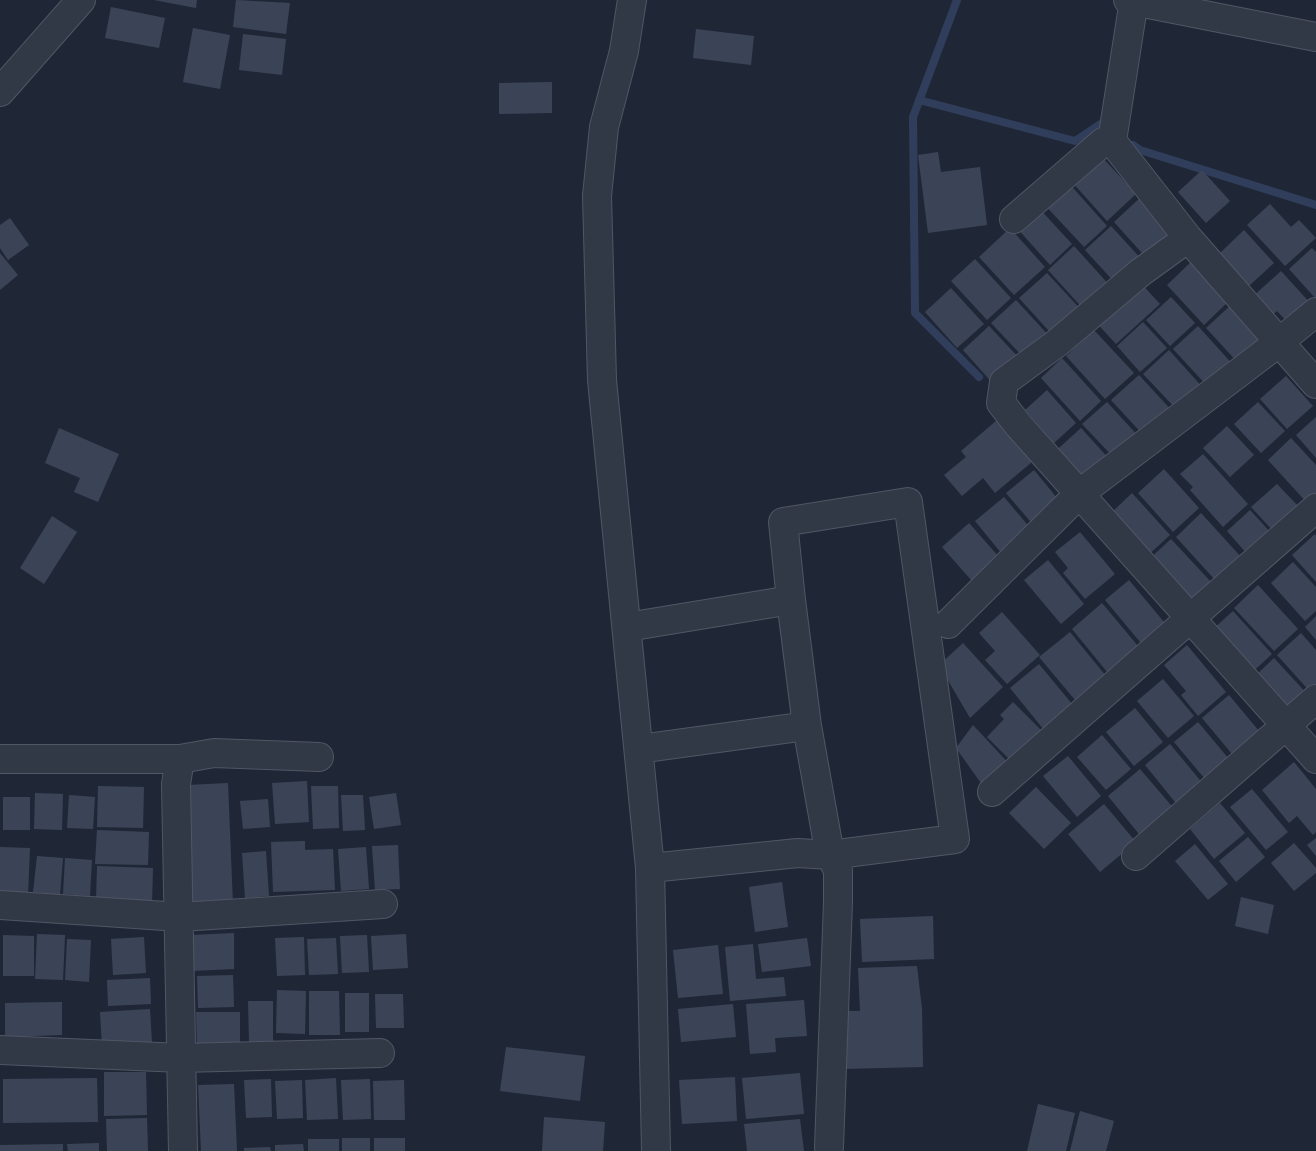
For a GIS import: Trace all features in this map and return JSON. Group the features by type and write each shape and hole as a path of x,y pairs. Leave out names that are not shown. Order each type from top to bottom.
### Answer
{"street":[{"path":"0,92 80,0"},
{"path":"632,0 624,51 604,127 597,196 602,380 650,868 656,1151"},
{"path":"1316,37 1132,0 1112,141 1188,238 1278,343 1316,384"},
{"path":"1014,219 1103,142 1112,141"},
{"path":"1188,238 1141,272 1057,343 1004,382 1001,403 1018,426 1316,760"},
{"path":"948,624 1079,494 1316,312"},
{"path":"650,868 798,852 830,855 955,839 908,502 782,522 807,726 830,855 838,870 829,1147"},
{"path":"992,792 1316,508"},
{"path":"627,627 791,600"},
{"path":"1136,856 1285,724 1316,699"},
{"path":"639,749 807,726"},
{"path":"0,759 180,759 214,753 319,757"},
{"path":"180,759 176,784 183,1151"},
{"path":"0,905 180,917 383,904"},
{"path":"0,1050 181,1058 380,1053"}],"building":[{"path":"154,0 197,0 196,8"},
{"path":"236,0 290,3 286,34 233,27"},
{"path":"111,7 165,18 159,48 105,38"},
{"path":"193,28 230,35 220,89 183,82"},
{"path":"696,29 754,36 751,65 693,58"},
{"path":"243,34 286,39 282,75 239,70"},
{"path":"552,82 552,113 499,114 499,83"},
{"path":"938,152 941,172 980,167 987,225 928,233 918,155"},
{"path":"1101,156 1136,194 1107,221 1072,182"},
{"path":"1202,170 1230,201 1206,223 1178,192"},
{"path":"1066,180 1107,226 1084,247 1042,202"},
{"path":"1141,197 1177,236 1150,262 1114,222"},
{"path":"1270,204 1291,227 1299,220 1316,238 1285,266 1247,225"},
{"path":"1037,206 1072,244 1050,265 1015,226"},
{"path":"10,218 29,245 8,260 0,248 0,225"},
{"path":"1111,226 1144,262 1118,286 1085,250"},
{"path":"1010,228 1045,267 1014,295 979,257"},
{"path":"1244,230 1274,263 1249,286 1220,253"},
{"path":"1074,246 1112,288 1086,312 1048,270"},
{"path":"1312,248 1316,252 1316,299 1289,269"},
{"path":"0,253 18,275 0,290"},
{"path":"975,259 1011,298 987,320 951,281"},
{"path":"1192,261 1229,301 1204,325 1167,285"},
{"path":"1281,271 1312,305 1290,325 1277,311 1269,318 1251,298"},
{"path":"1047,273 1085,314 1057,340 1019,298"},
{"path":"1137,279 1160,304 1116,344 1093,319"},
{"path":"951,288 984,324 957,348 925,312"},
{"path":"1171,297 1195,323 1170,346 1146,320"},
{"path":"1016,300 1051,338 1027,361 991,323"},
{"path":"1232,304 1267,342 1241,366 1206,328"},
{"path":"1143,322 1167,348 1140,372 1117,346"},
{"path":"989,326 1022,361 995,386 963,350"},
{"path":"1198,326 1235,367 1210,389 1173,349"},
{"path":"1094,330 1134,373 1105,399 1066,356"},
{"path":"1169,350 1205,390 1180,413 1143,374"},
{"path":"1062,358 1101,401 1080,421 1041,378"},
{"path":"1139,375 1174,413 1146,438 1111,400"},
{"path":"1286,376 1313,406 1287,429 1260,399"},
{"path":"1047,390 1076,423 1054,443 1025,410"},
{"path":"1107,402 1140,438 1116,460 1082,424"},
{"path":"1258,402 1285,431 1261,453 1234,424"},
{"path":"1316,417 1316,458 1296,435"},
{"path":"997,420 1032,462 995,493 983,478 962,496 944,475 966,457 961,451"},
{"path":"1227,426 1254,455 1230,477 1203,448"},
{"path":"59,428 119,454 98,502 74,492 80,478 45,463"},
{"path":"1081,428 1111,461 1081,489 1050,456"},
{"path":"1291,438 1316,465 1316,497 1308,504 1268,460"},
{"path":"1203,454 1248,504 1223,527 1190,490 1193,487 1180,474"},
{"path":"1164,469 1199,508 1173,532 1138,493"},
{"path":"1034,470 1062,504 1035,527 1006,493"},
{"path":"1277,484 1301,509 1275,533 1251,507"},
{"path":"1132,493 1170,535 1144,559 1106,518"},
{"path":"1004,497 1031,529 1002,554 975,521"},
{"path":"1250,510 1272,534 1248,555 1227,531"},
{"path":"1201,513 1242,558 1216,581 1176,537"},
{"path":"52,516 77,532 44,584 20,568"},
{"path":"969,523 999,557 972,581 942,547"},
{"path":"1080,532 1115,574 1085,599 1063,573 1068,568 1055,552"},
{"path":"1315,534 1316,536 1316,582 1292,555"},
{"path":"1171,539 1212,583 1187,606 1147,561"},
{"path":"1048,560 1084,604 1061,624 1024,580"},
{"path":"1293,562 1316,587 1316,611 1305,621 1271,583"},
{"path":"1129,580 1169,628 1145,648 1105,600"},
{"path":"1258,585 1298,629 1274,651 1234,608"},
{"path":"1102,603 1143,652 1112,678 1072,629"},
{"path":"1233,611 1272,654 1247,677 1212,630"},
{"path":"1002,612 1040,655 1007,684 985,660 995,651 979,633"},
{"path":"1316,616 1316,640 1305,627"},
{"path":"1070,632 1110,681 1080,706 1039,657"},
{"path":"1301,633 1316,650 1316,692 1313,695 1277,655"},
{"path":"963,643 1003,687 970,718 939,665"},
{"path":"1187,645 1226,692 1198,716 1181,695 1186,691 1164,665"},
{"path":"1274,658 1309,696 1286,717 1252,679"},
{"path":"1039,664 1077,710 1048,735 1010,688"},
{"path":"1163,679 1194,716 1168,738 1137,701"},
{"path":"1229,695 1259,731 1232,754 1202,718"},
{"path":"1013,702 1044,733 1014,764 987,737 1004,719 1000,715"},
{"path":"1135,708 1163,742 1134,766 1106,732"},
{"path":"1198,722 1229,759 1205,779 1174,742"},
{"path":"973,725 1013,768 988,793 956,748"},
{"path":"1102,735 1131,769 1106,790 1077,757"},
{"path":"1170,744 1204,785 1179,807 1145,765"},
{"path":"1068,756 1101,796 1077,817 1043,776"},
{"path":"1294,762 1316,789 1316,832 1313,835 1297,816 1289,823 1262,790"},
{"path":"1140,769 1176,811 1143,839 1108,796"},
{"path":"307,781 309,822 275,824 272,783"},
{"path":"228,783 233,905 192,906 187,785"},
{"path":"98,786 144,787 143,828 97,827"},
{"path":"311,786 338,786 339,828 313,829"},
{"path":"1036,787 1071,823 1044,849 1009,813"},
{"path":"1252,789 1288,832 1266,850 1230,807"},
{"path":"35,793 63,794 62,830 34,829"},
{"path":"396,793 401,825 374,829 369,797"},
{"path":"69,795 95,797 93,829 67,828"},
{"path":"341,795 363,795 365,830 343,831"},
{"path":"3,797 30,797 30,830 3,830"},
{"path":"268,799 270,827 243,829 240,801"},
{"path":"1220,803 1245,833 1214,859 1190,829"},
{"path":"1104,804 1136,842 1100,872 1068,834"},
{"path":"97,830 149,832 148,865 95,864"},
{"path":"1248,837 1265,857 1236,882 1219,861"},
{"path":"1316,838 1316,856 1307,845"},
{"path":"305,841 305,850 333,849 335,890 273,892 271,842"},
{"path":"1294,843 1316,868 1316,873 1294,891 1271,863"},
{"path":"1195,844 1228,884 1208,900 1175,861"},
{"path":"398,845 400,889 375,890 372,846"},
{"path":"0,847 30,848 28,895 0,894"},
{"path":"366,847 369,889 341,891 338,849"},
{"path":"266,851 269,896 245,898 242,853"},
{"path":"37,856 63,858 60,895 33,892"},
{"path":"65,858 92,860 90,896 63,894"},
{"path":"97,866 153,868 152,904 96,901"},
{"path":"782,882 788,927 755,932 749,887"},
{"path":"1241,897 1274,905 1268,934 1235,926"},
{"path":"933,916 934,959 862,962 860,919"},
{"path":"234,933 234,969 192,971 191,935"},
{"path":"37,934 65,935 63,980 35,979"},
{"path":"406,934 408,968 373,970 371,936"},
{"path":"3,935 34,936 34,976 3,976"},
{"path":"367,935 369,972 342,973 340,936"},
{"path":"144,937 146,973 113,975 111,939"},
{"path":"304,937 305,975 277,976 275,938"},
{"path":"336,938 338,974 309,975 307,939"},
{"path":"807,938 811,966 762,972 758,944"},
{"path":"67,939 91,940 89,982 65,980"},
{"path":"753,944 756,979 784,977 786,996 730,1001 725,947"},
{"path":"718,945 723,994 678,998 673,950"},
{"path":"917,966 922,1009 923,1067 841,1069 839,1011 860,1011 858,968"},
{"path":"233,975 234,1007 198,1008 197,976"},
{"path":"150,978 151,1004 108,1006 107,980"},
{"path":"277,990 306,991 305,1034 276,1033"},
{"path":"309,991 339,991 340,1035 309,1035"},
{"path":"345,993 369,993 369,1032 345,1032"},
{"path":"375,994 403,994 404,1028 376,1028"},
{"path":"804,1000 807,1036 775,1038 776,1052 750,1054 746,1004"},
{"path":"248,1001 273,1001 273,1042 249,1042"},
{"path":"62,1002 62,1035 5,1037 5,1003"},
{"path":"733,1004 736,1037 681,1042 678,1009"},
{"path":"150,1009 152,1042 102,1046 100,1012"},
{"path":"196,1012 240,1012 240,1050 197,1050"},
{"path":"506,1047 585,1056 580,1101 500,1091"},
{"path":"104,1072 146,1072 147,1115 104,1116"},
{"path":"800,1073 804,1114 746,1119 742,1078"},
{"path":"735,1077 737,1121 682,1124 679,1080"},
{"path":"97,1078 98,1122 3,1123 3,1079"},
{"path":"336,1078 338,1119 307,1120 305,1080"},
{"path":"271,1079 272,1117 246,1118 244,1080"},
{"path":"370,1079 371,1119 343,1120 341,1080"},
{"path":"302,1080 303,1118 277,1119 275,1081"},
{"path":"404,1080 405,1120 374,1120 373,1081"},
{"path":"234,1084 237,1151 201,1151 198,1085"},
{"path":"1038,1104 1075,1113 1066,1151 1027,1151"},
{"path":"1080,1111 1114,1121 1106,1151 1070,1151"},
{"path":"544,1117 605,1122 603,1151 542,1151"},
{"path":"147,1118 148,1151 107,1151 106,1119"},
{"path":"800,1119 804,1151 747,1151 744,1124"},
{"path":"342,1138 370,1138 370,1151 342,1151"},
{"path":"374,1138 405,1138 405,1151 374,1151"},
{"path":"308,1139 339,1139 339,1151 308,1151"},
{"path":"99,1143 99,1151 68,1151 67,1144"},
{"path":"63,1144 63,1151 0,1151 0,1145"},
{"path":"303,1144 304,1151 275,1151 275,1145"},
{"path":"270,1147 271,1151 244,1151 244,1148"}],"waterway":[{"path":"957,0 913,117 915,313 979,377"},
{"path":"919,100 1075,141 1105,121"},
{"path":"1133,145 1140,150 1316,205"}]}
